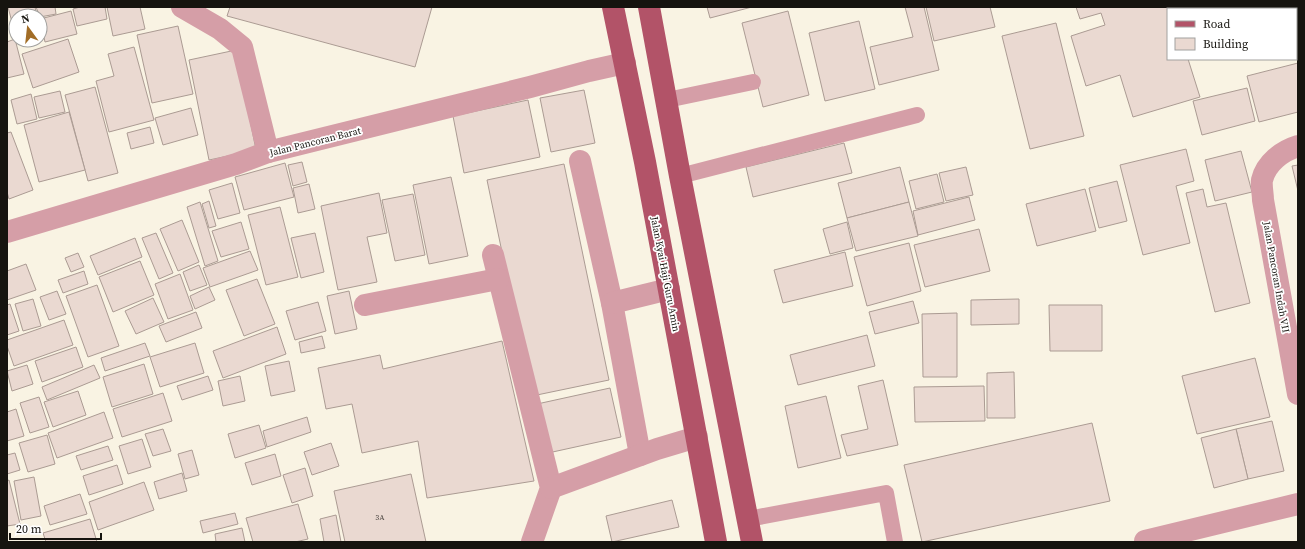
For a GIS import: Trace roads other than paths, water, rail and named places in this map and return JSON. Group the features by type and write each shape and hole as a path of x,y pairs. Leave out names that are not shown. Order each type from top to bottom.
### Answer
{"main road":[{"name":"Jalan Kyai Haji Guru Amin","path":"613,7 607,67 661,291 691,438 716,542"},
{"path":"649,7 680,176 752,542"},
{"path":"691,438 730,428"}],"street":[{"path":"182,7 220,29 242,47 268,152"},
{"name":"Jalan Pancoran Barat","path":"7,232 268,152 607,67"},
{"name":"Jalan Pancoran Indah VII","path":"1298,146 1290,149 1271,162 1262,180 1263,200 1298,394"},
{"path":"580,161 618,301 648,452"},
{"path":"493,255 551,488 532,542"},
{"path":"365,305 498,279"},
{"path":"618,301 661,291"},
{"path":"551,488 648,452 691,438"},
{"path":"1145,541 1298,504"}],"lane":[{"path":"667,100 753,82"},
{"path":"680,176 917,115"},
{"path":"748,519 886,492 895,542"}]}
